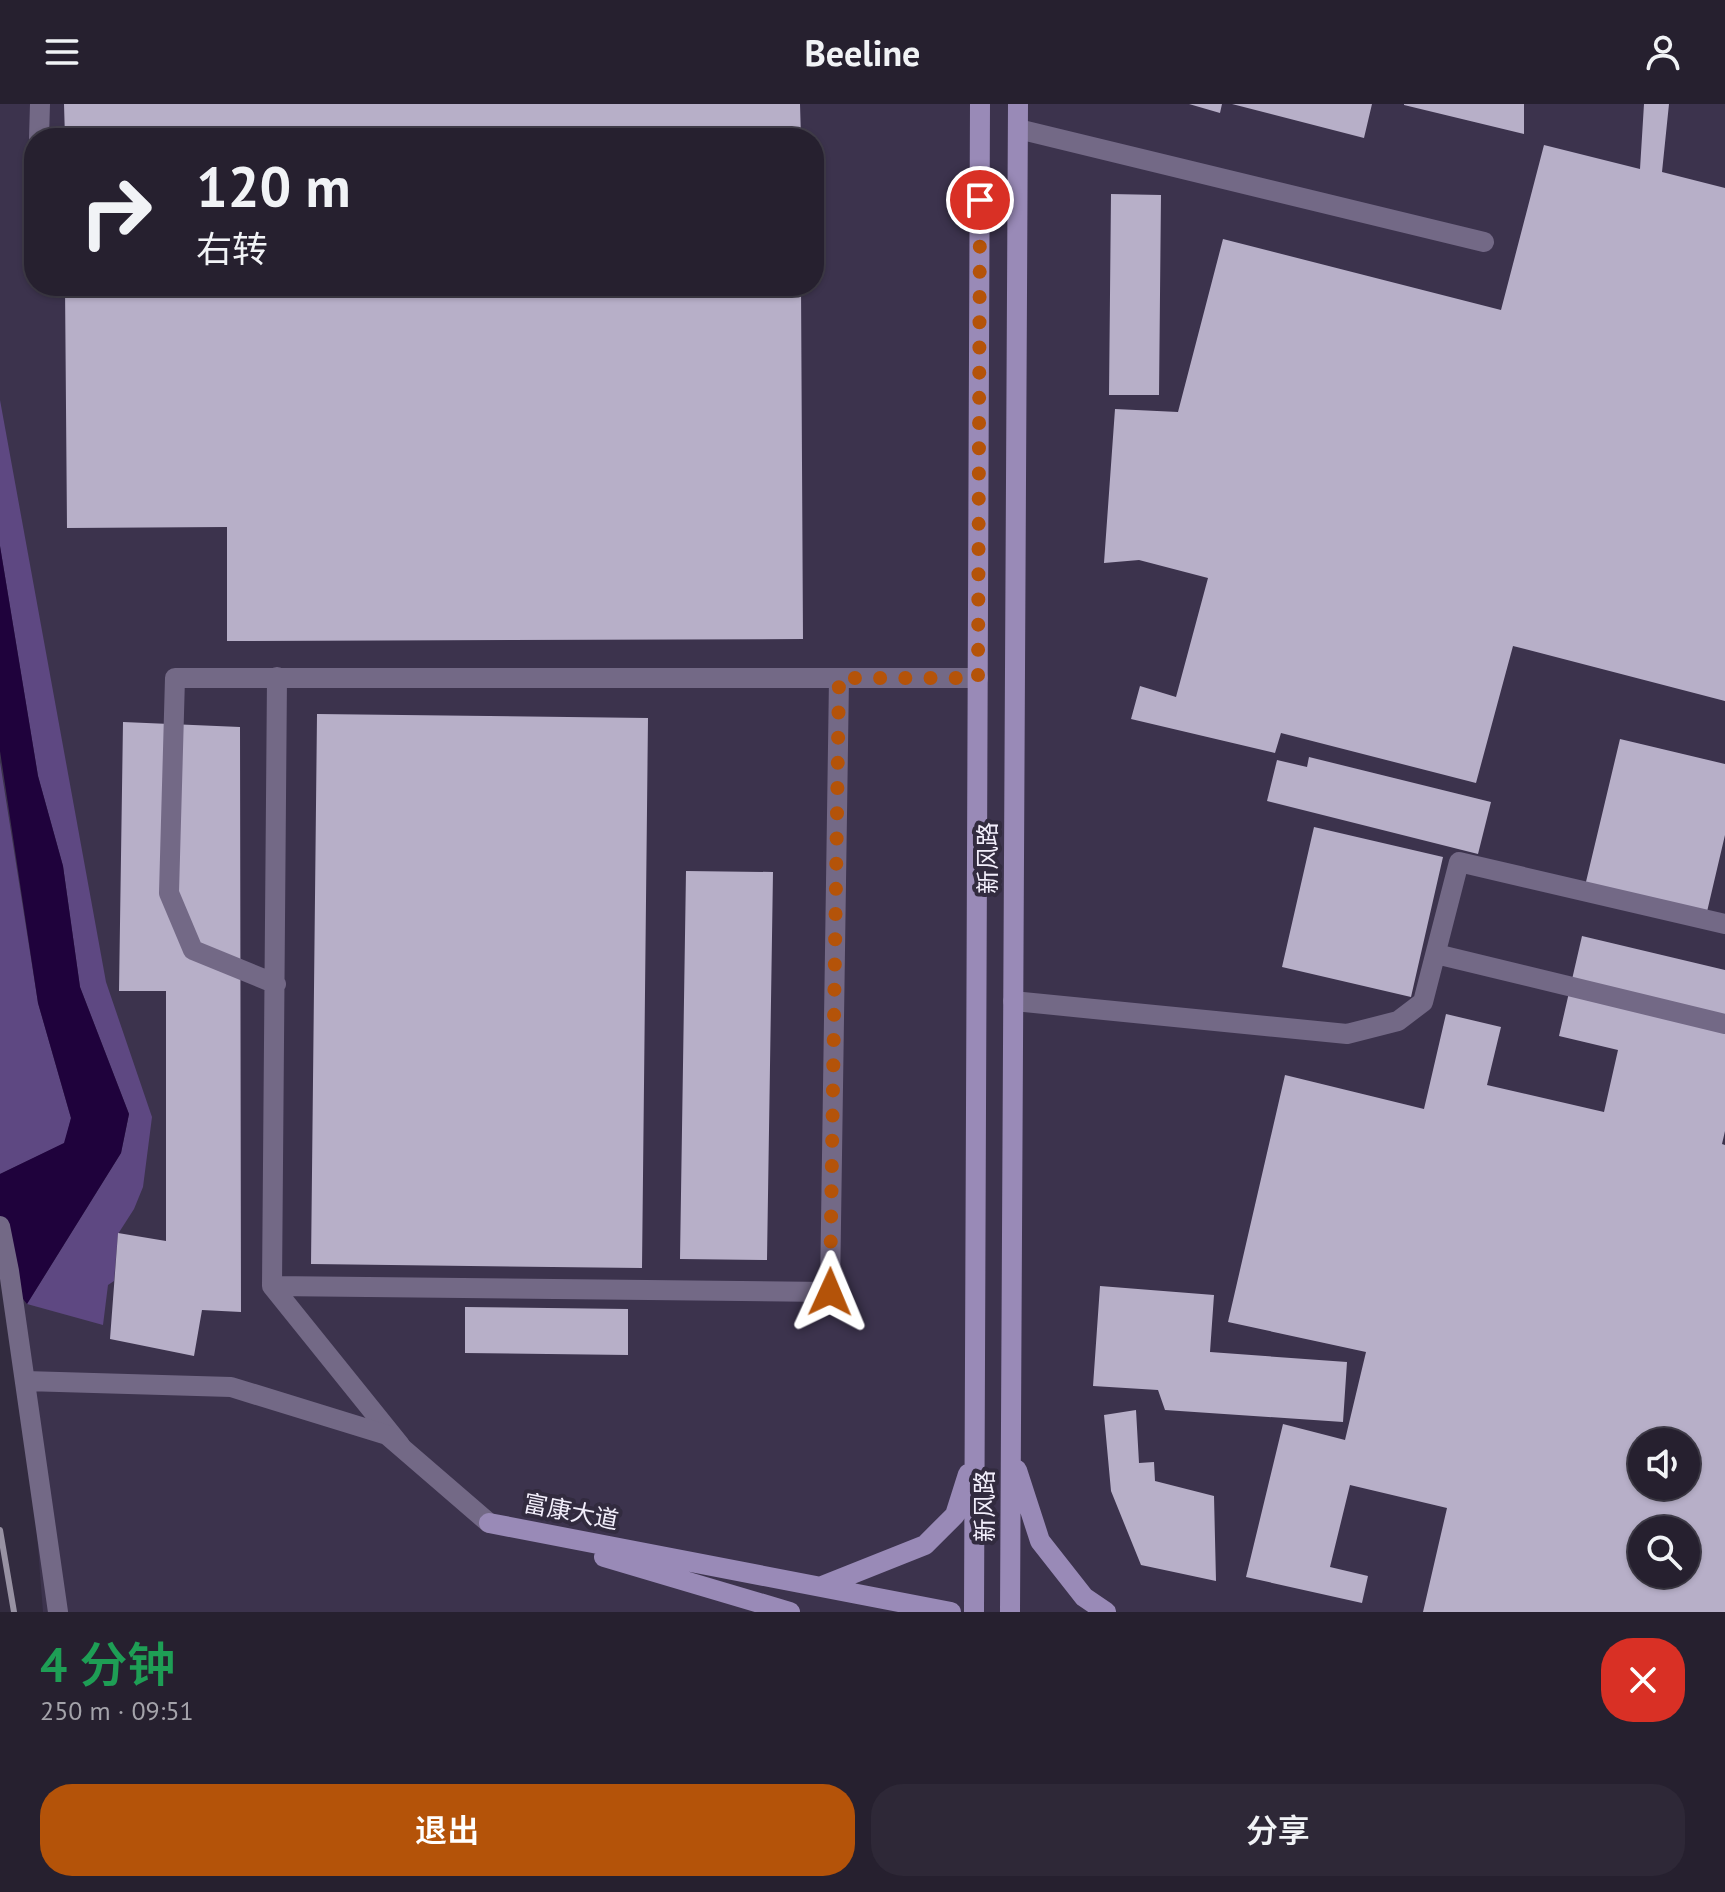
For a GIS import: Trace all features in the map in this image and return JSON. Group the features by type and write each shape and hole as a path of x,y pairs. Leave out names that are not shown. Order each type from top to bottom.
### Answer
{"main road":[{"name":"新风路","path":"974,1612 980,104"},
{"name":"新风路","path":"1010,1612 1018,104"},
{"path":"1011,1449 1040,1541 1084,1597 1106,1612"},
{"path":"820,1587 925,1545 955,1515 975,1451"},
{"name":"富康大道","path":"489,1523 951,1612"},
{"name":"富康大道","path":"489,1523 790,1612"}],"street":[{"path":"39,128 40,104"},
{"path":"1018,129 1484,242"},
{"path":"277,677 272,1286 404,1450"},
{"path":"276,984 193,950 169,893 175,678 978,678"},
{"path":"272,1286 830,1292 839,678"},
{"path":"1013,1001 1347,1034 1398,1021 1423,1002 1459,862 1725,924"},
{"path":"1436,954 1725,1024"},
{"path":"0,1226 58,1612"},
{"path":"25,1381 231,1387 387,1435 489,1523"}],"shaded area":[{"path":"0,104 1725,104 1725,1612 43,1612 25,1381 0,1241"},
{"path":"0,400 106,982 152,1117 143,1187 118,1234 114,1281 108,1285 103,1325 27,1304 121,1153 129,1114 80,987 63,866 38,776 0,546"},
{"path":"0,546 38,776 63,866 80,987 129,1114 121,1153 27,1304 0,1270 0,1174 64,1143 71,1118 38,1003 0,751"},
{"path":"0,762 38,1003 71,1118 65,1143 0,1174"}],"building":[{"path":"64,104 800,104 801,128 65,128"},
{"path":"1189,104 1222,104 1220,113"},
{"path":"1232,104 1372,104 1364,138"},
{"path":"1524,104 1524,134 1404,105"},
{"path":"1644,104 1669,104 1662,172 1725,188 1725,701 1513,646 1476,783 1281,733 1275,753 1131,719 1140,686 1176,697 1208,578 1139,560 1104,563 1115,409 1178,412 1223,239 1501,310 1544,145 1640,169"},
{"path":"1111,194 1161,195 1159,395 1109,395"},
{"path":"65,296 801,296 803,639 227,641 227,527 67,528"},
{"path":"317,714 648,718 642,1268 311,1264"},
{"path":"123,722 240,727 241,1312 202,1310 194,1356 110,1339 118,1233 166,1241 166,991 119,991"},
{"path":"1620,739 1725,764 1725,835 1706,916 1585,886"},
{"path":"1309,757 1491,802 1478,854 1267,801 1277,760 1307,767"},
{"path":"1314,827 1443,857 1411,997 1282,967"},
{"path":"686,871 773,872 767,1260 680,1259"},
{"path":"1582,936 1725,970 1725,1131 1722,1144 1725,1145 1725,1612 1423,1612 1447,1508 1350,1485 1330,1567 1368,1576 1362,1603 1246,1577 1283,1424 1345,1440 1366,1352 1228,1322 1285,1075 1424,1109 1446,1014 1501,1027 1487,1085 1604,1112 1618,1050 1559,1036"},
{"path":"1100,1286 1214,1295 1210,1352 1347,1362 1343,1422 1165,1410 1158,1390 1093,1386"},
{"path":"465,1307 628,1309 628,1355 465,1353"},
{"path":"1136,1410 1139,1463 1154,1462 1155,1481 1214,1496 1216,1581 1141,1565 1111,1491 1104,1415"}],"railway":[{"path":"0,1530 14,1612"}],"route":[{"path":"830,1292 839,678 978,678 980,200"}]}
